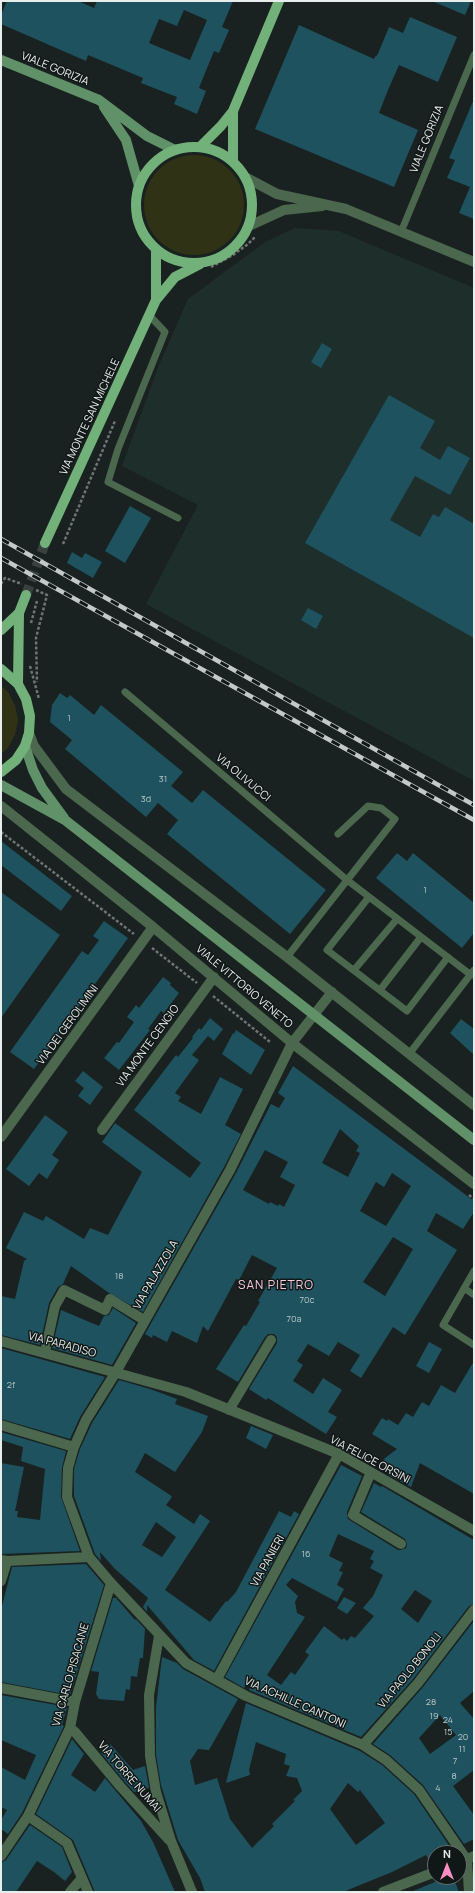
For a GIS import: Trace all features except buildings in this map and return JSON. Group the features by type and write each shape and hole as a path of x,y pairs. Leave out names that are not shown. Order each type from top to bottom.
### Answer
{"main road":[{"path":"200,147 221,126 233,111 279,1"},
{"name":"VIALE GORIZIA","path":"1,60 99,100 147,136 175,150"},
{"path":"99,100 126,140 139,186"},
{"path":"233,111 233,161"},
{"path":"187,147 200,147 218,152 233,161 245,177 252,198 252,210 249,226 239,242 225,255 202,263 186,263 170,258 156,249 145,237 138,221 136,204 139,186 147,170 159,158 175,150 187,147"},
{"name":"VIA MONTE SAN MICHELE","path":"156,249 156,300"},
{"name":"VIA MONTE SAN MICHELE","path":"45,543 156,300 175,277 202,263"},
{"path":"1,630 18,613 28,590"},
{"path":"18,613 18,684"},
{"path":"1,669 18,684 28,704 30,716 29,733 25,746 16,760 1,772"},
{"name":"VIALE VITTORIO VENETO","path":"25,746 33,770 42,788 65,820"},
{"name":"VIALE VITTORIO VENETO","path":"1,784 65,820 474,1140"}],"street":[{"path":"245,177 277,194 346,209 474,262"},
{"path":"249,226 284,210 330,205"},
{"path":"29,733 34,746 66,789 287,957 474,1105"},
{"name":"VIALE VITTORIO VENETO","path":"1,806 154,927 292,1043 474,1184"},
{"name":"VIA DEI GEROLIMINI","path":"1,1138 154,927"},
{"name":"VIA MONTE CENGIO","path":"102,1130 214,977"},
{"name":"VIA PALAZZOLA","path":"89,1557 67,1496 68,1468 74,1447 86,1420 116,1372 230,1170 292,1043 332,992"},
{"path":"45,1352 55,1306 64,1290 105,1310 110,1299 144,1320"},
{"path":"229,1410 271,1340"},
{"name":"VIA PARADISO","path":"1,1341 116,1372"},
{"name":"VIA FELICE ORSINI","path":"116,1372 186,1392 339,1454 474,1531"},
{"path":"1,1425 74,1447"},
{"name":"VIA PANIERI","path":"217,1679 339,1454"},
{"path":"371,1472 353,1515 401,1544"},
{"path":"1,1581 4,1561 89,1557"},
{"name":"VIA ACHILLE CANTONI","path":"89,1557 159,1636 186,1663 246,1696 363,1745 386,1760 419,1790 457,1845"},
{"name":"VIA CARLO PISACANE","path":"2,1851 28,1816 70,1728 75,1702 111,1583"},
{"name":"VIA PAOLO BONOLI","path":"363,1745 418,1683 474,1610"},
{"path":"159,1636 149,1695 150,1756 156,1792 171,1841 192,1892"},
{"path":"1,1688 75,1702"},
{"name":"VIA TORRE NUMAI","path":"70,1728 120,1786 171,1841"},
{"path":"28,1816 67,1843 88,1892"},
{"path":"467,1860 469,1892"},
{"path":"382,1892 427,1875"},
{"path":"70,1892 82,1878"}],"lane":[{"name":"VIALE GORIZIA","path":"401,232 474,55"},
{"path":"149,315 165,332 118,449 108,482 178,518"},
{"name":"VIA OLIVUCCI","path":"125,692 347,880 448,957 472,972"},
{"path":"287,957 395,819 381,808 368,806 338,834"},
{"path":"369,897 328,950 407,1012 448,957"},
{"path":"354,970 397,919"},
{"path":"380,990 421,937"},
{"path":"409,1054 472,972"},
{"path":"474,1271 443,1325 474,1345"},
{"path":"464,1288 474,1295"}],"path":[{"path":"233,255 248,244 260,232"},
{"path":"1,584 5,578 28,590 47,595 36,638 37,686"},
{"path":"30,628 38,598"},
{"path":"30,664 41,706"},
{"path":"1,832 143,941 286,1055"},
{"path":"468,1194 474,1199"}],"shaded area":[{"path":"295,228 339,231 474,288 474,781 146,604 198,505 122,466 159,365 188,299 265,242"}],"green space":[{"path":"194,155 213,159 229,170 240,186 244,205 240,224 229,240 213,251 194,255 175,251 159,240 148,224 144,205 148,186 159,170 175,159"},
{"path":"1,686 8,692 15,705 18,720 15,735 8,748 1,754"}],"tunnel":[{"path":"26,595 45,543"}],"railway":[{"path":"1,539 474,805"},
{"path":"1,558 474,820"}],"district":[{"name":"SAN PIETRO","path":"276,1286"}]}
